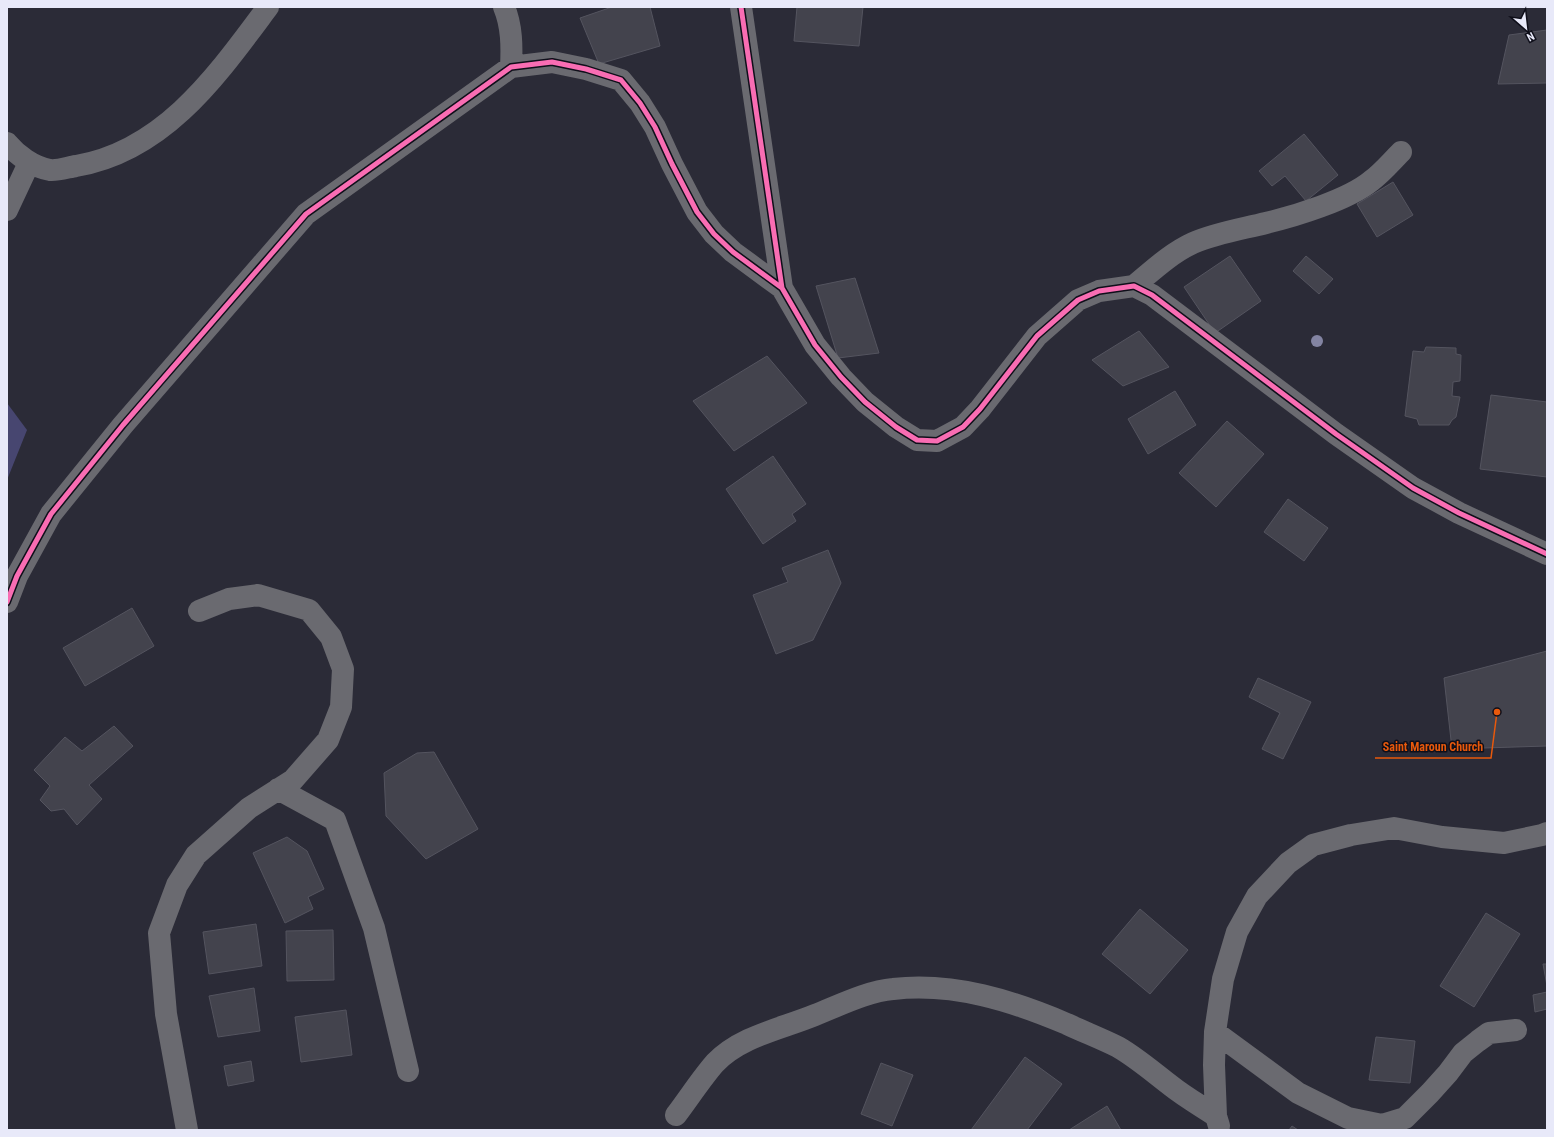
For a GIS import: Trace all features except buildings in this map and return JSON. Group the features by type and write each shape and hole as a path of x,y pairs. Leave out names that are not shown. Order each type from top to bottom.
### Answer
{"street":[{"path":"7,143 12,150 29,163 50,170 92,163 131,148 169,123 197,97 268,7"},
{"path":"504,7 507,14 512,42 511,67"},
{"path":"741,7 782,288 815,345 842,377 865,402 896,427 917,440 937,441 963,427 980,409 1037,336 1078,300 1099,291 1134,286 1159,266 1191,244 1209,237 1282,219 1319,207 1352,192 1370,182 1401,152"},
{"path":"7,602 17,576 51,514 123,425 306,214 511,67 552,62 586,69 621,80 640,102 652,121 672,164 698,212 714,234 733,252 782,288"},
{"path":"7,210 29,163"},
{"path":"1134,286 1152,295 1330,429 1413,488 1459,513 1547,554"},
{"path":"187,1130 166,1014 159,933 177,885 196,855 249,808 293,780 328,740 341,707 343,669 331,637 309,610 258,595 229,599 199,611"},
{"path":"278,789 335,820 374,928 408,1071"},
{"path":"1218,1123 1214,1065 1215,1032 1224,979 1238,932 1257,896 1288,862 1313,845 1350,835 1394,828 1442,837 1504,843 1547,833"},
{"path":"676,1115 716,1063 737,1047 760,1035 862,997 892,989 920,987 990,996 1033,1010 1073,1027 1123,1051 1146,1066 1218,1123"},
{"path":"1215,1032 1298,1093 1348,1118 1382,1125 1405,1118 1430,1094 1463,1052 1489,1033 1516,1030"}],"shaded area":[{"path":"7,403 27,430 7,480"}],"cycle path":[{"path":"741,7 782,288 815,345 841,377 865,402 896,427 917,440 937,441 963,427 980,409 1037,336 1078,300 1099,291 1134,286 1152,295 1336,434 1413,488 1459,513 1547,554"},
{"path":"7,602 17,576 51,514 123,425 306,214 511,67 552,62 586,69 621,80 640,103 655,127 697,212 714,234 733,252 782,288"}],"place":[{"name":"Saint Maroun Church","path":"1497,712"}]}
